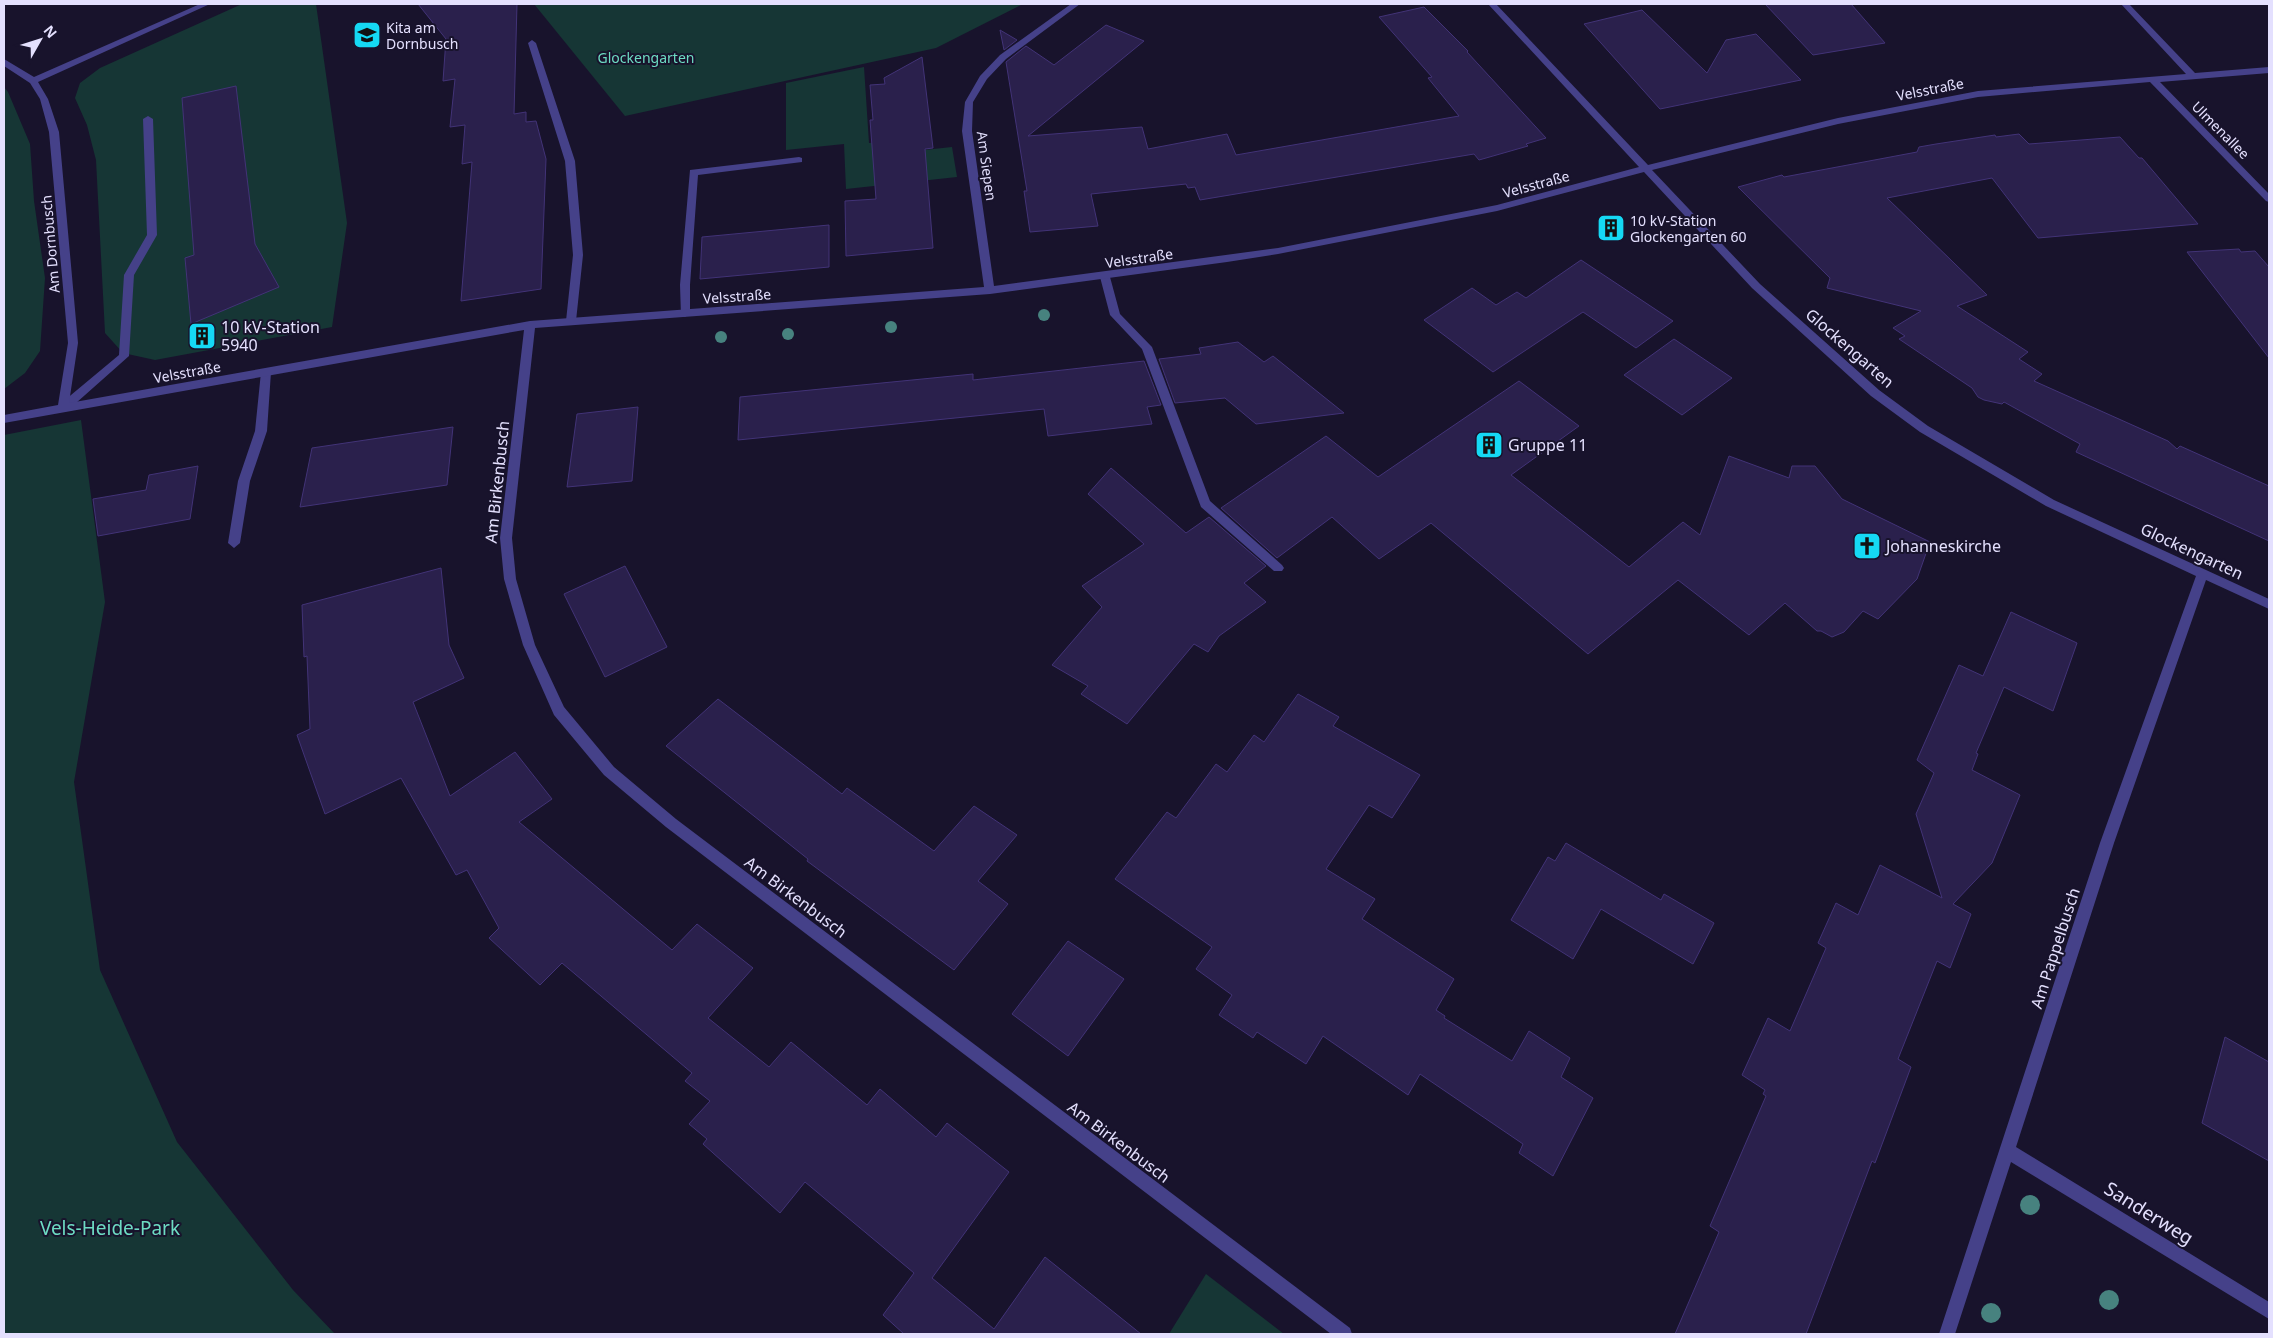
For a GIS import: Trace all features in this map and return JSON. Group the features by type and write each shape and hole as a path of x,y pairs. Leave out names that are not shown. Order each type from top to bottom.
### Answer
{"street":[{"path":"33,81 206,4"},
{"name":"Am Siepen","path":"990,290 967,131 969,102 983,78 1003,57 1076,4"},
{"name":"Glockengarten","path":"1492,4 1756,286 1882,398 1924,429 2050,503 2202,575 2269,604"},
{"name":"Ulmenallee","path":"2125,4 2193,76"},
{"path":"532,43 570,161 578,255 571,321"},
{"name":"Am Dornbusch","path":"4,62 33,81 44,99 54,132 73,343 63,408"},
{"name":"Velsstraße","path":"4,419 530,325 990,290 1105,276 1278,251 1497,208 1838,120 1978,94 2269,70"},
{"name":"Ulmenallee","path":"2153,80 2269,199"},
{"path":"63,408 124,356 129,275 152,236 148,118"},
{"path":"685,313 692,172 799,160"},
{"path":"1105,276 1115,315 1147,347 1206,504 1278,568"},
{"name":"Am Birkenbusch","path":"530,325 506,538 510,579 529,645 558,711 609,771 671,823 1344,1334"},
{"path":"234,543 244,481 261,431 266,372"},
{"name":"Am Pappelbusch","path":"1947,1334 2107,842 2130,781 2184,619 2202,575"},
{"name":"Sanderweg","path":"2006,1150 2269,1311"}],"green space":[{"path":"242,4 316,4 347,223 332,327 155,360 123,353 105,333 96,160 87,125 75,98 80,83 100,68"},
{"name":"Glockengarten","path":"534,4 1023,4 936,48 625,116"},
{"path":"864,67 869,143 895,141 896,153 952,147 957,177 846,189 844,144 786,150 786,83"},
{"path":"4,87 8,92 30,144 34,201 45,278 40,351 25,373 4,389"},
{"name":"Vels-Heide-Park","path":"81,420 105,602 74,782 100,970 177,1142 293,1290 335,1334 4,1334 4,435"},
{"path":"1206,1274 1284,1334 1169,1334"}],"building":[{"path":"418,4 517,4 514,114 526,112 526,122 536,121 546,159 541,289 461,301 472,162 462,164 465,125 450,127 455,79 443,81 446,39"},
{"path":"1765,4 1851,4 1885,43 1813,55"},
{"path":"1424,7 1468,51 1546,138 1526,144 1528,146 1479,160 1474,154 1200,200 1195,187 1188,188 1186,184 1091,194 1098,226 1030,232 1024,191 1027,191 1006,62 1026,46 1054,65 1106,25 1144,41 1028,136 1142,127 1148,149 1227,134 1236,155 1459,116 1428,78 1432,77 1379,17"},
{"path":"1642,10 1707,73 1726,40 1756,34 1801,80 1660,109 1584,24"},
{"path":"1000,30 1017,40 1004,50"},
{"path":"922,57 933,148 925,149 933,248 846,256 845,201 876,199 870,120 873,120 870,85 885,84 884,78"},
{"path":"236,86 255,244 279,287 191,324 185,258 194,255 182,98"},
{"path":"2019,134 2029,144 2120,137 2139,158 2142,158 2198,224 2038,238 1992,178 1887,198 1987,295 1957,306 2028,352 2019,359 2042,374 2034,381 2168,441 2177,449 2180,446 2269,486 2269,541 2076,452 2080,444 2004,402 2002,404 1978,397 1972,388 1899,339 1905,336 1893,328 1921,311 1827,288 1830,278 1738,187 1782,175 1784,177 1917,152 1919,147 1995,135 1996,137"},
{"path":"829,225 829,267 700,279 702,237"},
{"path":"2239,249 2241,252 2255,251 2269,267 2269,358 2187,252"},
{"path":"1581,260 1673,321 1636,348 1583,312 1493,372 1424,320 1472,288 1496,305 1517,292 1526,298"},
{"path":"1674,339 1732,378 1682,415 1624,375"},
{"path":"1238,342 1264,362 1273,356 1344,413 1256,424 1225,398 1175,403 1159,359 1201,354 1199,348"},
{"path":"1144,361 1161,405 1147,407 1152,424 1048,436 1044,409 738,440 740,397 973,374 973,380"},
{"path":"1519,381 1579,426 1511,475 1629,567 1683,522 1700,535 1729,456 1789,478 1792,466 1815,466 1842,499 1930,542 1917,579 1878,619 1863,611 1844,632 1832,637 1817,631 1785,603 1749,635 1678,580 1588,654 1431,523 1379,559 1332,517 1277,558 1221,508 1326,436 1378,477"},
{"path":"638,407 632,481 567,487 577,414"},
{"path":"453,427 447,485 300,507 312,448"},
{"path":"198,466 190,519 98,536 93,499 146,490 149,475"},
{"path":"1111,468 1186,533 1209,517 1266,566 1244,583 1266,602 1219,636 1208,652 1194,644 1127,724 1081,694 1088,686 1052,665 1102,607 1082,586 1144,544 1088,494"},
{"path":"625,566 667,647 605,677 564,594"},
{"path":"441,568 449,645 464,678 413,702 450,796 515,752 552,799 519,822 672,950 697,924 753,968 708,1018 769,1067 791,1042 867,1105 880,1089 936,1137 947,1123 1009,1172 932,1278 994,1329 1045,1257 1141,1334 904,1334 883,1315 914,1273 805,1182 780,1213 703,1144 707,1139 689,1124 710,1101 685,1081 692,1073 562,963 540,985 489,938 499,928 467,870 456,875 401,778 325,814 297,735 310,729 307,656 304,657 302,605"},
{"path":"2011,612 2077,643 2053,711 2004,687 1976,753 1978,754 1972,770 2020,795 1992,863 1953,904 1971,914 1950,968 1937,961 1898,1059 1911,1067 1875,1163 1872,1161 1806,1334 1675,1334 1719,1232 1710,1226 1766,1096 1763,1094 1765,1090 1742,1075 1768,1018 1790,1031 1826,948 1818,943 1836,903 1858,915 1880,865 1942,898 1916,814 1934,773 1917,760 1959,665 1983,676"},
{"path":"1298,694 1339,717 1333,726 1420,775 1392,818 1369,805 1326,869 1375,899 1362,919 1454,979 1436,1010 1445,1016 1444,1018 1512,1061 1529,1031 1570,1058 1561,1077 1593,1098 1553,1176 1519,1153 1523,1144 1420,1074 1408,1095 1323,1036 1306,1064 1257,1032 1253,1038 1219,1015 1232,995 1196,969 1212,947 1115,879 1167,812 1176,818 1216,764 1227,772 1254,735 1264,742"},
{"path":"718,699 842,794 847,788 934,851 974,806 1017,835 978,881 1008,904 954,970 807,861 808,859 666,746"},
{"path":"1566,843 1661,900 1664,894 1714,923 1693,964 1601,909 1573,959 1511,920 1548,857 1555,861"},
{"path":"1068,941 1124,979 1068,1056 1012,1014"},
{"path":"2225,1037 2269,1062 2269,1161 2202,1123"}],"place":[{"name":"Kita am Dornbusch","path":"367,35"},
{"name":"10 kV-Station Glockengarten 60","path":"1611,228"},
{"name":"10 kV-Station 5940","path":"202,336"},
{"name":"Gruppe 11","path":"1489,445"},
{"name":"Johanneskirche","path":"1867,546"}]}
